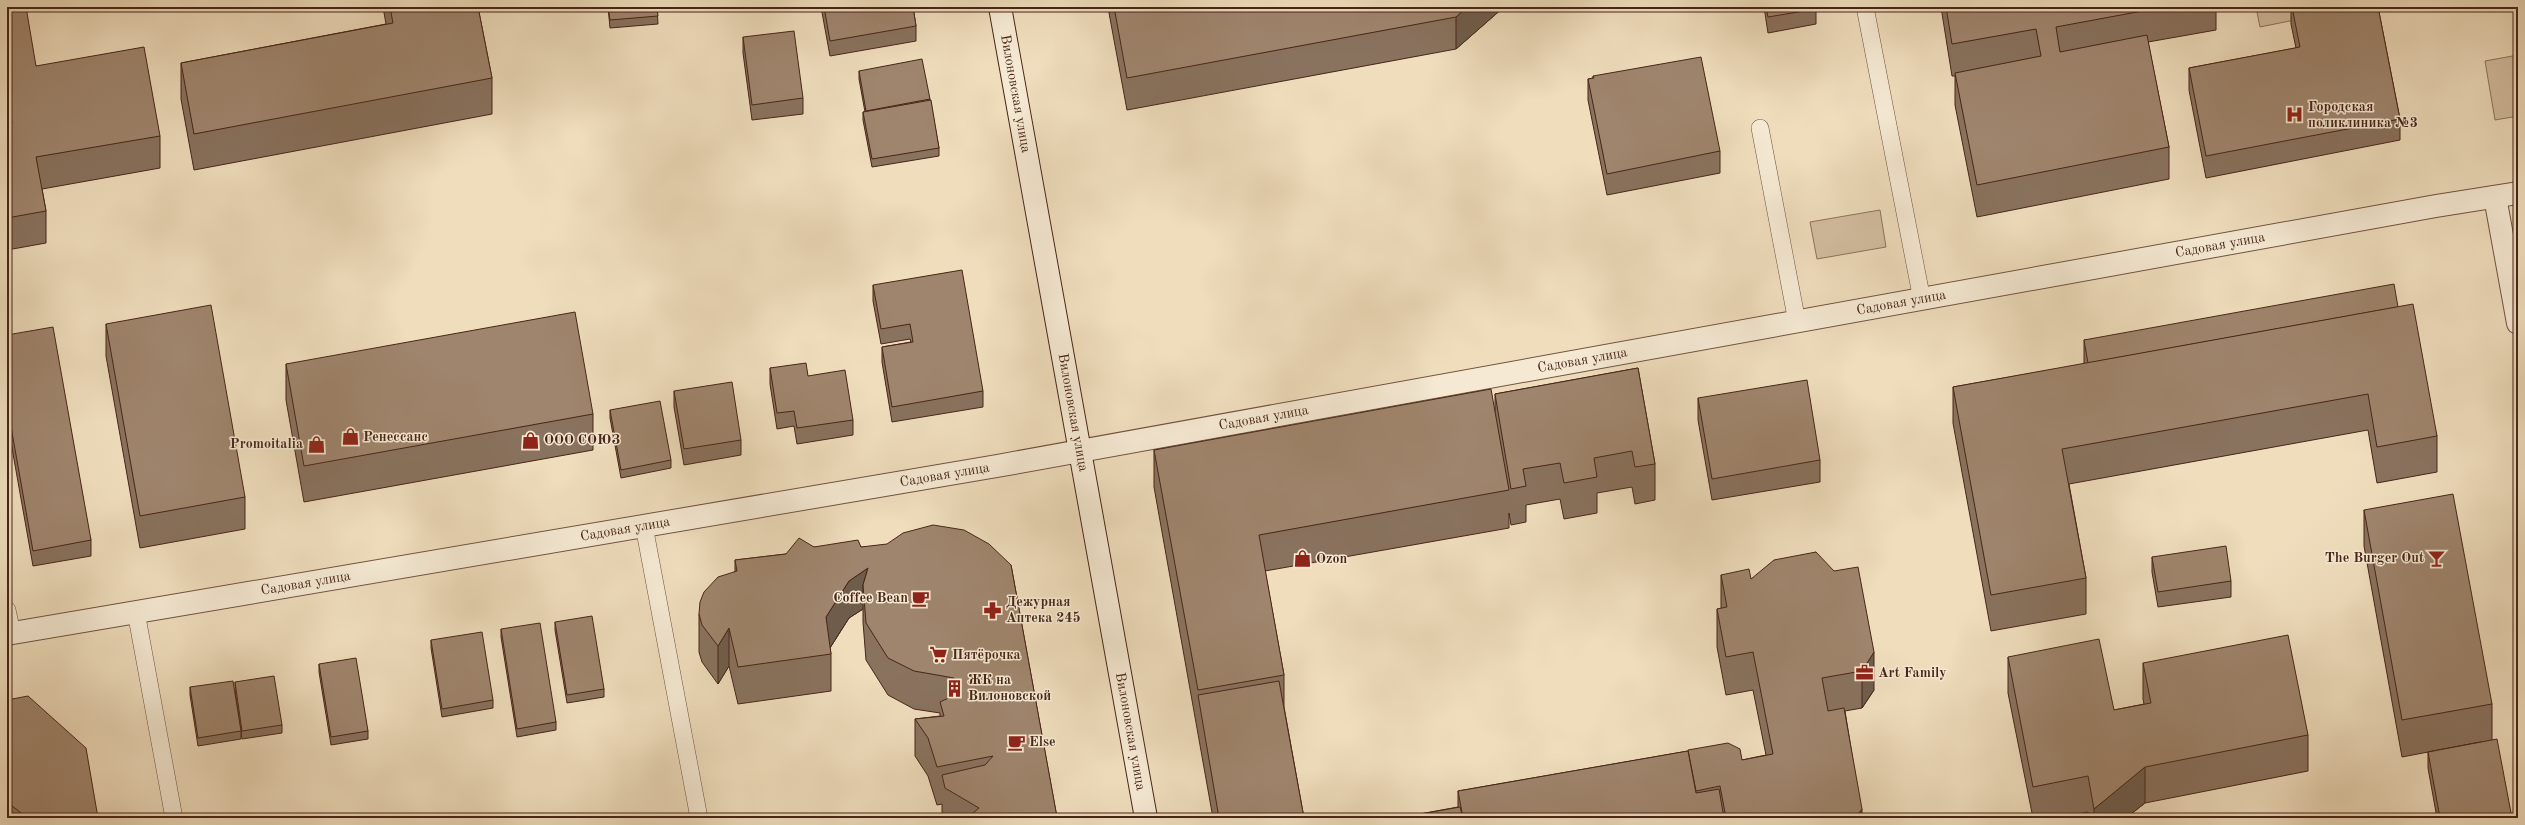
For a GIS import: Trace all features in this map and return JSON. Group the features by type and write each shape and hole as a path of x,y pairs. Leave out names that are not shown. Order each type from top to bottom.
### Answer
{"street":[{"name":"Вилоновская улица","path":"1000,7 1146,818"},
{"name":"Садовая улица","path":"9,634 997,466 1080,449 2518,193"},
{"path":"2495,196 2518,323"}],"lane":[{"path":"1865,7 1922,300"},
{"path":"1760,128 1797,322"},
{"path":"644,526 699,818"},
{"path":"7,610 9,634"},
{"path":"136,612 174,818"}],"shaded area":[{"path":"2256,7 2359,7 2260,27"},
{"path":"2518,55 2518,116 2495,120 2485,61"},
{"path":"1880,210 1886,247 1817,259 1810,222"}],"building":[{"path":"7,7 26,7 36,66 144,47 160,136 36,157 46,211 7,218 7,124 12,123 7,97"},
{"path":"390,7 478,7 492,78 194,134 181,63 393,23"},
{"path":"608,7 657,7 658,16 610,20"},
{"path":"824,7 913,7 916,26 830,41"},
{"path":"1114,7 1467,7 1456,17 1127,78"},
{"path":"1766,7 1816,7 1816,9 1768,17"},
{"path":"1946,7 2164,7 2056,27 2060,52 2147,35 2169,147 1977,185 1955,73 2041,56 2036,29 1952,44"},
{"name":"Городская поликлиника №3","path":"2292,7 2378,7 2400,119 2206,156 2189,68 2300,47"},
{"path":"794,31 803,98 752,105 743,37"},
{"path":"1701,57 1720,151 1607,174 1588,79 1594,78 1593,76"},
{"path":"922,59 930,99 866,111 859,71"},
{"path":"931,100 939,148 872,159 863,112"},
{"path":"962,270 983,391 892,407 882,347 913,342 910,324 881,329 873,285"},
{"path":"2394,284 2398,307 2088,363 2084,340"},
{"path":"2413,304 2437,436 2377,447 2368,394 2062,449 2086,578 1991,595 1953,387"},
{"path":"211,305 245,497 140,516 106,324"},
{"path":"575,312 593,414 304,466 286,364"},
{"path":"53,327 91,540 33,551 7,404 7,335"},
{"path":"806,363 808,376 845,370 853,420 797,428 794,411 777,413 770,368"},
{"path":"1638,368 1655,464 1635,467 1632,451 1594,458 1597,477 1564,483 1560,463 1523,469 1526,486 1511,489 1495,394"},
{"path":"1807,380 1820,460 1712,479 1698,398"},
{"path":"732,382 741,440 684,449 674,391"},
{"path":"1491,389 1509,490 1259,535 1284,675 1198,690 1154,450"},
{"path":"660,401 671,460 621,470 610,410"},
{"path":"2453,494 2492,704 2402,720 2364,510"},
{"name":"ЖК на Вилоновской","path":"933,525 964,530 989,544 1011,565 1057,817 1031,816 1027,818 967,818 979,808 945,788 942,775 985,765 993,756 937,767 928,738 915,719 944,716 940,702 957,694 954,678 914,671 888,658 866,623 863,585 868,568 849,581 826,617 831,654 738,667 729,628 718,646 702,625 699,614 700,602 704,592 718,577 737,571 735,560 786,554 799,538 814,547 858,540 861,547 887,544 903,533"},
{"path":"2226,546 2231,581 2158,592 2152,557"},
{"path":"1816,552 1834,571 1858,567 1874,652 1862,671 1822,678 1828,711 1844,708 1862,809 1855,818 1726,818 1720,786 1696,791 1688,750 1728,743 1740,749 1742,760 1773,754 1753,652 1726,657 1717,609 1727,607 1721,575 1749,569 1751,579 1774,560"},
{"path":"592,616 604,689 567,695 555,622"},
{"path":"540,623 556,722 517,729 501,629"},
{"path":"482,632 493,700 442,709 431,640"},
{"path":"2288,635 2308,735 2145,767 2094,809 2088,776 2033,787 2008,657 2099,639 2114,710 2151,703 2143,663"},
{"path":"356,658 368,731 331,737 319,664"},
{"path":"274,676 282,725 242,731 235,682"},
{"path":"233,681 241,731 198,738 190,687"},
{"path":"1279,681 1304,818 1219,818 1198,695"},
{"path":"28,696 86,748 98,818 21,818 20,812 7,802 7,700"},
{"path":"2497,739 2512,818 2440,818 2428,752"},
{"path":"1688,751 1696,793 1719,789 1724,818 1463,818 1458,791"},
{"path":"1460,807 1463,818 1398,818"}],"place":[{"name":"Городская поликлиника №3","path":"2295,115"},
{"name":"Ренессанс","path":"350,437"},
{"name":"ООО СОЮЗ","path":"531,440"},
{"name":"Promoitalia","path":"316,444"},
{"name":"The Burger Out","path":"2437,558"},
{"name":"Ozon","path":"1303,559"},
{"name":"Coffee Bean","path":"921,598"},
{"name":"Дежурная Аптека 245","path":"993,610"},
{"name":"Пятёрочка","path":"939,655"},
{"name":"Art Family","path":"1865,673"},
{"name":"ЖК на Вилоновской","path":"955,688"},
{"name":"Else","path":"1016,742"}]}
